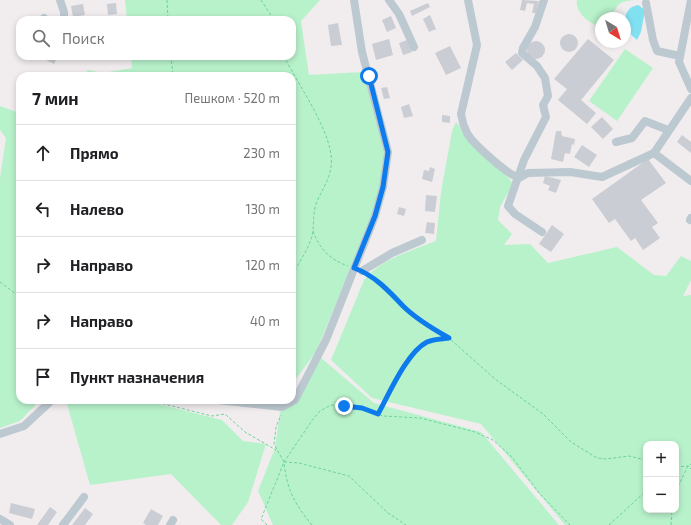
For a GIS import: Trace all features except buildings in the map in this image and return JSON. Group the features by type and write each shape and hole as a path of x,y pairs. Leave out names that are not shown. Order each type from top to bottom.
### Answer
{"street":[{"path":"60,0 64,16"},
{"path":"296,400 326,340 358,269 383,187 388,152 362,52 354,0"},
{"path":"389,0 399,14 414,48"},
{"path":"468,0 477,45 461,114 463,124 467,134 511,175 519,178 528,173 570,172 602,177 654,153 668,130 691,98"},
{"path":"542,232 515,214 508,206 524,160 546,117 543,105 548,96 545,78 537,66 522,53 523,48 535,27 544,0"},
{"path":"691,0 679,62 691,89"},
{"path":"646,3 652,40 657,51 680,56"},
{"path":"616,142 632,138 645,121 668,130"},
{"path":"654,153 691,181"},
{"path":"358,269 422,240"},
{"path":"0,434 24,426 48,404"},
{"path":"255,404 282,407 288,404"},
{"path":"63,525 84,497"},
{"path":"0,519 10,525"}],"path":[{"path":"167,0 168,16"},
{"path":"261,0 271,16"},
{"path":"171,60 173,72"},
{"path":"286,60 293,72"},
{"path":"296,78 316,115 330,151 331,165 329,178 315,208 312,223 316,240 328,255 336,261 358,269 394,295 403,306 425,324 449,338 495,379 543,414 571,442 597,458 606,459 629,456 643,459"},
{"path":"296,268 307,247 313,230"},
{"path":"0,282 16,295"},
{"path":"378,414 408,362 419,347 429,341 449,338"},
{"path":"164,404 212,416 225,414 245,432 276,450"},
{"path":"267,525 261,519 284,462 313,419 325,408 331,405 362,408 378,414 426,419 454,428 475,432 493,440 511,456 540,494 570,525"},
{"path":"282,407 281,418 275,434 274,444 284,462 286,482 290,494 296,505 312,525"},
{"path":"284,462 299,463 349,476 379,505 406,525"},
{"path":"679,482 688,466 691,464"},
{"path":"679,467 688,466 691,469"},
{"path":"609,525 643,494"},
{"path":"671,525 672,513"}],"green space":[{"path":"125,0 320,0 301,21 309,75 363,72 384,150 380,186 372,217 316,352 296,379 296,72 109,72 132,68 131,60 296,60 296,16 127,16"},
{"path":"577,0 635,0 619,4 614,12 595,12 595,24 588,21 584,17 578,9"},
{"path":"625,49 653,68 617,121 589,101"},
{"path":"88,70 98,72 86,72"},
{"path":"0,106 16,112 16,404 36,404 20,421 0,428 0,178 6,138 0,130"},
{"path":"456,122 482,155 508,177 513,184 500,207 498,220 512,234 504,245 530,244 548,263 617,247 654,275 666,276 681,256 691,261 691,280 683,296 691,295 691,525 565,525 481,424 372,398 331,360 364,280 378,266 387,261 436,241 441,192 452,131"},
{"path":"320,357 374,403 481,432 559,525 273,525 258,491 275,448 280,412 289,404 296,404 297,397"},
{"path":"67,404 158,404 222,420 243,441 266,444 248,502 232,525 221,525 171,474 90,485"}],"water":[{"path":"638,5 645,10 641,32 637,40 631,35 631,12 627,12"}],"route":[{"path":"344,406 362,408 378,414 408,362 419,347 429,341 449,338 425,324 403,306 394,295 382,285 362,271 354,268 364,247 375,216 383,187 388,152 369,76"}]}
